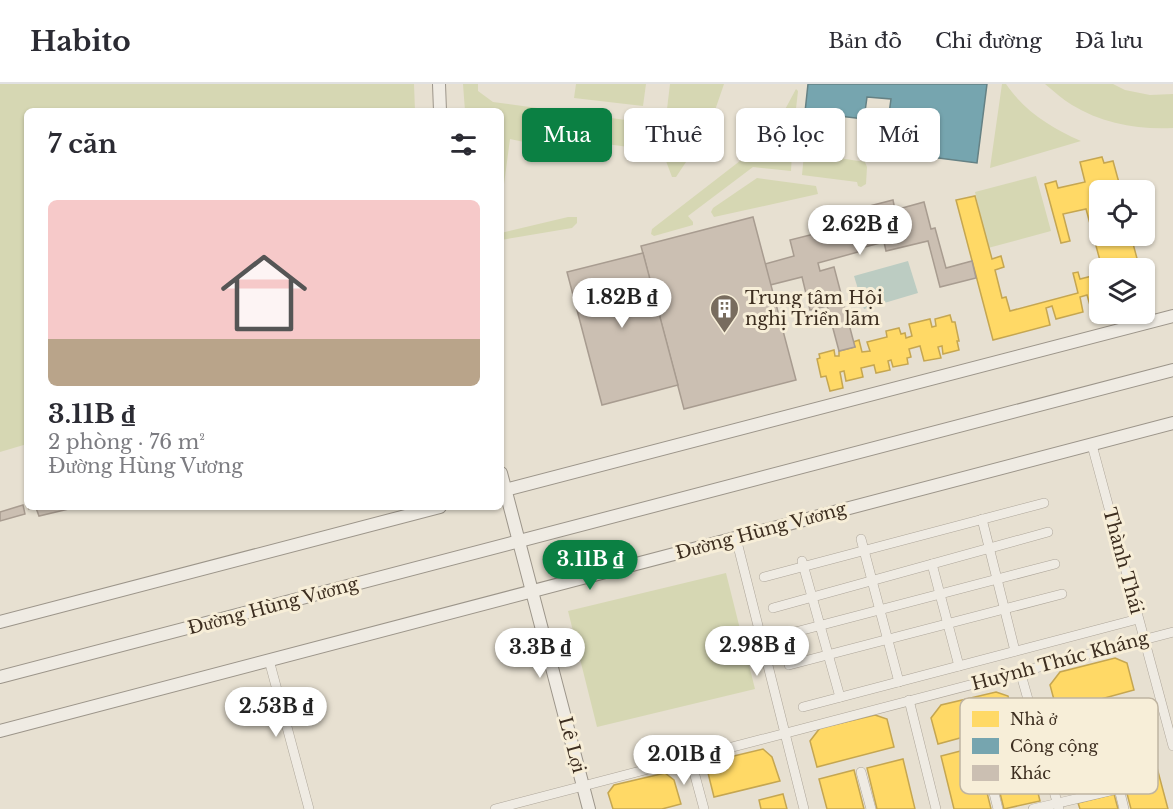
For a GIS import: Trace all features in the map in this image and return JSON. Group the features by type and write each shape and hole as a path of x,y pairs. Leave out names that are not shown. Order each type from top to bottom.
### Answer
{"main road":[{"path":"439,84 440,108"},
{"path":"504,491 1173,316"},
{"name":"Đường Hùng Vương","path":"0,677 1173,370"},
{"name":"Đường Hùng Vương","path":"0,730 1173,423"},
{"name":"Lê Lợi","path":"504,494 519,541 589,809"},
{"path":"0,622 429,510"}],"street":[{"name":"Thành Thái","path":"1092,445 1173,746"},
{"path":"764,577 803,564 864,551 1044,503"},
{"path":"982,519 1015,651"},
{"path":"773,608 1048,532"},
{"path":"736,538 804,809"},
{"path":"861,539 898,682"},
{"path":"803,564 840,698"},
{"path":"932,564 959,666"},
{"path":"780,636 1055,564"},
{"path":"789,665 1062,594"},
{"path":"803,707 1138,619"},
{"name":"Huỳnh Thúc Kháng","path":"495,809 1173,632"},
{"path":"269,660 309,809"},
{"path":"1020,671 1028,698"},
{"path":"909,700 936,809"},
{"path":"690,757 704,809"},
{"path":"861,772 871,809"},
{"path":"994,794 998,809"},
{"path":"1032,809 1058,806 1100,794"},
{"path":"1120,794 1124,809"}],"green space":[{"path":"0,84 414,84 415,108 24,108 24,445 0,452"},
{"path":"463,84 478,84 478,91 493,102 537,108 522,108 522,142 510,139 504,184 504,108 465,108"},
{"path":"576,84 646,84 643,106 574,98"},
{"path":"670,84 724,84 716,108 667,108"},
{"path":"1002,84 1006,84 1030,111 1060,131 1081,141 990,168"},
{"path":"1045,84 1113,84 1125,90 1150,95 1173,94 1173,128 1147,128 1108,121 1068,103"},
{"path":"796,89 798,91 796,108 786,108"},
{"path":"612,118 624,120 624,146 612,145"},
{"path":"845,159 865,162 867,167 866,184 861,187 857,182 802,175 803,162 845,162"},
{"path":"666,162 686,162 676,177 672,177"},
{"path":"739,162 792,162 791,171 753,167 688,216 693,225 654,236 651,234 652,229"},
{"path":"1036,176 1051,231 988,248 975,192"},
{"path":"757,178 816,186 818,194 714,217 711,212 713,208"},
{"path":"568,217 577,217 577,223 572,228 504,239 504,232"},
{"path":"726,573 755,689 597,727 568,611"}],"shaded area":[{"path":"908,261 918,293 864,309 854,276"}],"building: Nhà ở":[{"path":"1102,157 1104,163 1113,161 1118,180 1089,180 1089,220 1086,209 1063,214 1070,241 1061,243 1045,184 1056,181 1058,188 1085,182 1080,162"},
{"path":"975,196 992,259 1001,256 1004,267 995,270 1002,298 1006,297 1010,311 1078,293 1073,273 1078,272 1080,279 1089,277 1089,302 1087,295 1080,297 1083,312 1056,319 1052,306 1046,308 1050,325 993,340 956,200"},
{"path":"1096,246 1134,246 1137,258 1099,258"},
{"path":"950,315 952,322 955,322 959,350 943,354 942,346 938,347 941,358 924,361 920,346 909,349 911,357 907,358 908,364 893,367 891,360 888,361 890,370 876,373 874,365 861,368 863,377 846,381 844,371 840,372 843,388 830,391 826,376 821,377 817,359 820,358 819,354 834,350 835,356 839,356 839,351 855,347 853,342 859,340 862,352 870,351 867,342 887,337 886,331 899,328 901,334 905,333 906,338 912,336 909,324 930,319 932,327 936,326 935,319"},
{"path":"1115,658 1127,663 1134,690 1105,698 1054,698 1050,685 1060,672"},
{"path":"996,692 1009,698 971,698"},
{"path":"960,701 960,738 938,744 931,718 941,705"},
{"path":"875,715 887,719 894,747 817,767 810,741 820,728"},
{"path":"763,749 772,757 780,781 714,797 707,769 713,761"},
{"path":"960,751 960,794 987,794 991,809 954,809 941,756"},
{"path":"903,759 915,809 877,809 867,768"},
{"path":"854,770 864,809 827,809 819,779"},
{"path":"1158,771 1168,809 1131,809 1127,794 1158,794"},
{"path":"665,773 674,780 681,804 662,809 613,809 608,793 614,785"},
{"path":"783,794 787,809 761,809 759,800"},
{"path":"1000,794 1038,794 1040,801 1004,809"},
{"path":"1114,794 1118,809 1080,809 1078,803"}],"building: Công cộng":[{"path":"808,84 987,84 977,163 940,158 940,108 890,108 891,99 867,97 866,108 857,108 857,118 845,117 845,108 805,108"}],"building: Khác":[{"path":"893,200 895,210 924,202 931,229 935,228 946,268 972,261 976,278 940,287 928,241 886,251 884,242 818,263 820,271 834,267 855,347 839,351 827,306 810,310 802,277 770,285 765,264 794,256 790,240 846,226 842,213"},
{"name":"Trung tâm Hội nghị Triển lãm","path":"753,217 796,380 684,409 641,246"},
{"path":"643,253 678,385 602,405 567,272"},
{"path":"23,505 25,514 0,521 0,512"},
{"path":"37,510 65,510 39,516"}],"place":[{"name":"Trung tâm Hội nghị Triển lãm","path":"724,334"}]}
